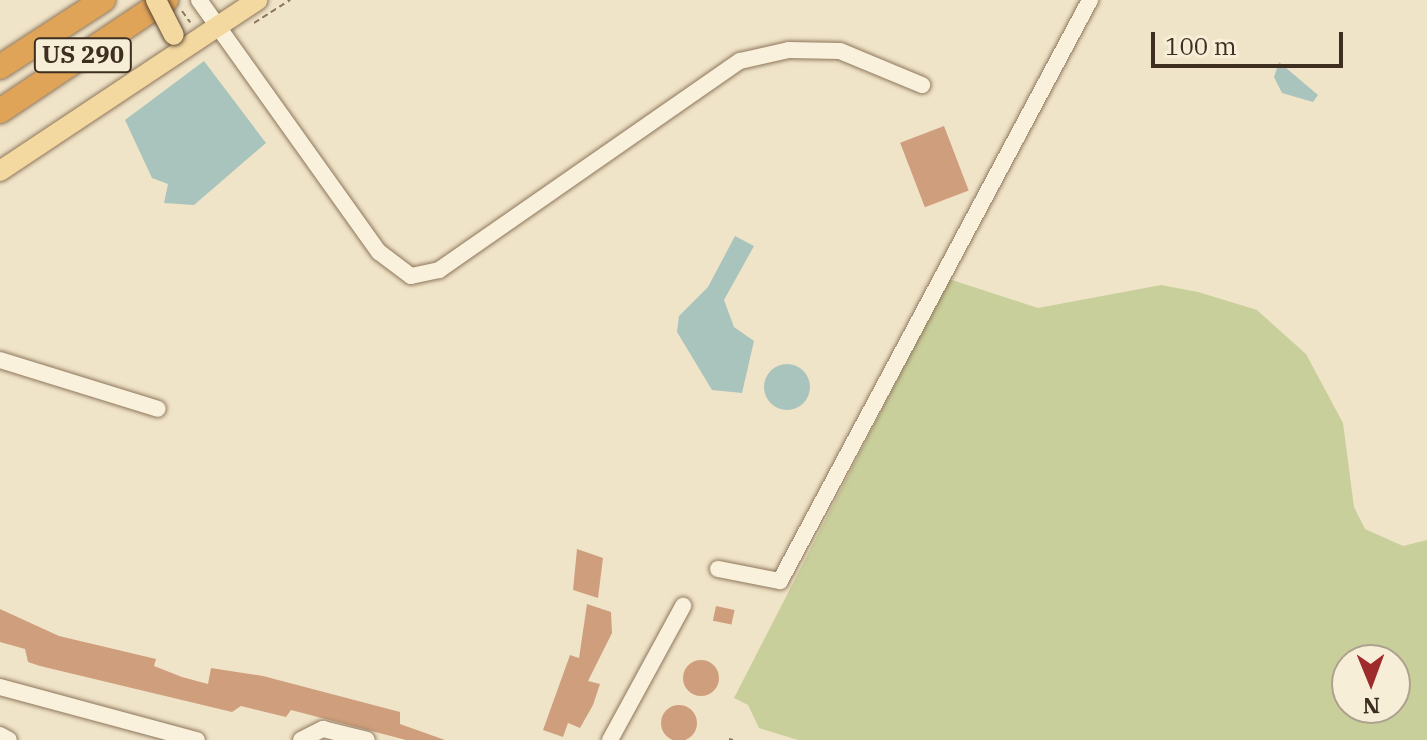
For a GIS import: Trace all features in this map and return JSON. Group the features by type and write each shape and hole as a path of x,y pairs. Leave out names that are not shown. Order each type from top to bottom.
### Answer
{"highway":[{"name":"US 290","path":"0,67 103,0"},
{"name":"US 290","path":"0,111 166,0"}],"main road":[{"path":"156,0 174,35 163,62"},
{"path":"0,171 257,0"}],"street":[{"path":"199,0 379,252 411,276 439,270 740,61 789,50 840,51 922,85"},
{"path":"718,569 780,581 1090,0"},
{"path":"0,360 158,409"},
{"path":"610,740 683,606"},
{"path":"0,687 197,740"},
{"path":"301,740 318,729 367,740"},
{"path":"0,735 9,740"}],"path":[{"path":"246,28 290,0"}],"green space":[{"path":"949,279 1038,308 1161,285 1198,292 1257,310 1306,354 1343,423 1354,507 1365,529 1403,546 1427,540 1427,740 798,740 759,728 748,705 734,698"}],"water":[{"path":"204,61 266,143 194,205 164,203 168,184 152,178 125,120"},
{"path":"1279,62 1318,95 1313,102 1282,93 1274,77"},
{"path":"735,236 754,246 724,300 734,327 754,341 742,393 712,390 677,332 679,316 708,287"},
{"path":"787,364 803,371 810,387 803,403 787,410 771,403 764,387 771,371"}],"building":[{"path":"944,126 969,190 925,207 900,143"},
{"path":"577,549 603,558 598,598 573,590"},
{"path":"587,604 611,612 612,633 588,681 600,684 593,705 580,728 568,723 563,737 543,730 570,655 579,658"},
{"path":"716,606 735,610 731,625 713,621"},
{"path":"0,609 59,636 156,659 154,666 208,684 211,668 263,676 400,712 400,724 445,740 406,740 291,710 286,717 241,706 232,712 40,666 28,662 25,649 0,642"},
{"path":"701,660 714,665 719,678 714,691 701,696 688,691 683,678 688,665"},
{"path":"679,705 692,710 697,723 692,736 679,741 666,736 661,723 666,710"}]}
